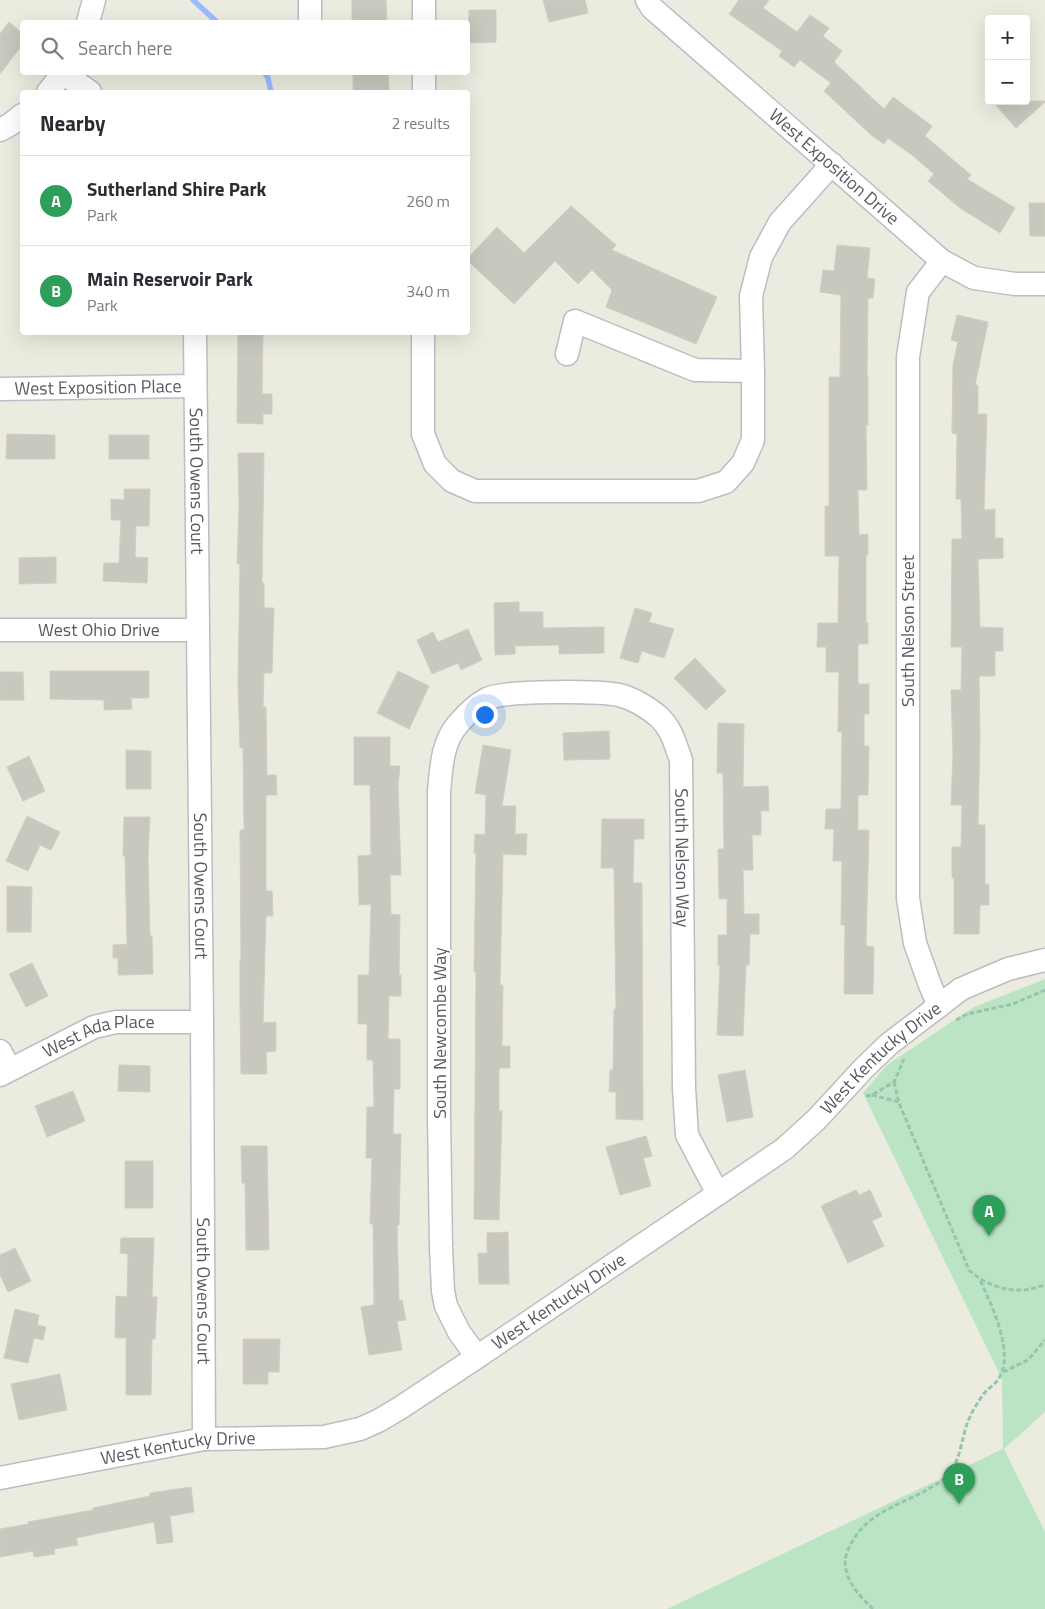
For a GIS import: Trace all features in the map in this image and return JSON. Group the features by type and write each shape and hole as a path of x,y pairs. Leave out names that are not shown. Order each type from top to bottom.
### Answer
{"street":[{"path":"89,20 94,0"},
{"path":"310,0 310,20"},
{"path":"424,0 424,20"},
{"name":"West Exposition Drive","path":"647,0 652,8 942,260 974,278 1016,284 1045,284"},
{"path":"50,90 62,75"},
{"path":"67,75 87,90"},
{"path":"424,75 424,90"},
{"path":"0,130 20,117"},
{"path":"423,335 423,434 435,464 452,481 475,491 698,491 726,482 744,463 753,440 751,296 761,257 780,222 832,164"},
{"name":"South Nelson Street","path":"939,1006 915,943 908,898 908,357 918,292 942,260"},
{"path":"567,354 575,321 695,370 753,371"},
{"name":"South Owens Court","path":"195,335 204,1439"},
{"name":"West Exposition Place","path":"0,389 194,386"},
{"name":"West Ohio Drive","path":"0,630 197,630"},
{"name":"South Nelson Way","path":"473,711 487,699 504,695 571,692 619,695 639,704 658,716 671,731 681,760 684,1088 687,1135 718,1194"},
{"name":"South Newcombe Way","path":"473,711 458,724 449,739 442,763 439,792 439,1116 443,1291 446,1306 459,1332 477,1357"},
{"name":"West Kentucky Drive","path":"0,1478 204,1439 324,1436 360,1429 378,1421 477,1357 758,1168 799,1137 888,1044 961,989 1008,969 1045,960"},
{"name":"West Ada Place","path":"3,1065 94,1027 116,1022 202,1022"}],"path":[{"path":"967,1014 1013,1004 1045,990"},
{"path":"894,1082 899,1103 969,1270 980,1280 1002,1288 1021,1290 1045,1285"},
{"path":"872,1095 899,1103"},
{"path":"872,1609 859,1596 846,1574 845,1556 853,1538 863,1526 879,1514 931,1487 947,1476 957,1462 968,1423 977,1403 997,1381 1002,1372 1003,1339 998,1319 980,1280"},
{"path":"1002,1372 1028,1360 1045,1340"}],"green space":[{"path":"1045,979 1045,1412 1004,1449 1045,1532 1045,1609 667,1609 1003,1449 1002,1379 863,1093 887,1065 974,1007"}],"building":[{"path":"352,0 386,0 387,20 352,20"},
{"path":"543,0 585,0 588,13 549,22"},
{"path":"739,0 769,0 763,8 797,32 810,15 829,28 823,36 842,51 834,62 884,109 893,97 932,126 925,136 971,175 967,179 1015,208 1000,233 960,208 928,181 934,174 912,155 888,138 884,144 871,135 824,91 831,83 800,60 794,67 779,56 782,51 729,14"},
{"path":"469,10 496,10 496,42 470,43"},
{"path":"9,22 20,31 20,48 0,74 0,34"},
{"path":"353,75 388,75 389,90 353,90"},
{"path":"1030,101 1045,101 1045,102 1016,128 996,105 1030,105"},
{"path":"1029,203 1045,203 1045,236 1030,236"},
{"path":"571,206 616,245 612,250 717,297 696,344 606,307 612,290 592,270 578,284 555,261 514,304 470,263 470,256 497,227 524,253"},
{"path":"837,245 870,248 867,278 875,279 873,298 868,298 867,490 858,490 859,535 868,534 868,555 866,555 866,623 868,623 868,644 858,644 858,684 869,684 869,714 864,714 864,746 869,746 868,795 858,795 858,830 869,830 866,946 874,947 873,994 844,994 845,925 841,925 842,861 833,861 834,829 825,829 826,809 841,809 842,732 838,732 839,672 826,672 826,647 817,647 818,623 838,623 839,556 825,556 825,506 829,506 829,377 840,377 841,295 820,292 823,270 834,271"},
{"path":"957,315 988,322 975,385 978,385 978,414 987,414 984,510 995,509 995,538 1003,538 1003,558 978,559 980,627 1003,628 1003,651 995,651 995,676 979,676 978,825 985,825 985,884 989,884 989,905 980,905 979,934 954,934 954,878 952,878 952,847 961,847 962,805 951,805 953,755 951,690 961,690 962,647 951,647 952,539 962,539 961,499 956,499 957,434 952,433 953,364 958,342 951,340"},
{"path":"238,335 263,335 262,394 272,394 272,414 263,414 263,424 237,423"},
{"path":"7,434 55,435 55,459 6,459"},
{"path":"109,435 149,435 149,459 109,459"},
{"path":"238,453 264,453 262,583 264,583 264,608 274,608 272,673 264,673 263,707 266,707 267,775 276,775 277,795 266,795 266,891 272,891 273,916 266,916 263,1023 276,1022 276,1051 266,1052 267,1074 241,1074 240,830 244,830 243,748 240,748 238,683 240,564 237,564"},
{"path":"124,489 150,489 149,526 136,526 135,557 148,558 147,583 103,581 104,563 119,563 121,520 111,520 111,499 124,500"},
{"path":"56,557 56,583 19,584 19,558"},
{"path":"519,602 519,612 543,612 543,628 604,627 604,653 559,654 559,645 515,646 515,654 495,655 494,603"},
{"path":"635,608 652,613 649,622 674,629 664,658 642,651 638,663 620,658"},
{"path":"468,629 482,660 461,670 458,663 432,674 417,640 433,632 438,642"},
{"path":"695,658 726,691 706,710 674,678"},
{"path":"50,671 149,671 149,698 131,698 132,709 104,710 104,700 50,699"},
{"path":"398,671 429,686 409,729 377,713"},
{"path":"0,672 23,672 24,700 0,700"},
{"path":"718,723 744,724 743,787 768,786 769,811 761,811 761,835 752,835 753,870 743,870 744,914 759,914 759,934 750,934 749,965 746,965 743,1036 717,1035 720,965 718,965 718,935 727,935 727,899 719,899 718,849 724,849 723,773 717,773"},
{"path":"609,731 610,759 564,760 563,733"},
{"path":"354,737 390,737 390,766 400,766 398,785 401,875 390,875 391,914 400,915 399,975 401,975 401,996 389,996 388,1039 400,1039 400,1089 394,1089 393,1134 401,1134 399,1225 397,1225 399,1301 402,1300 406,1320 397,1321 402,1350 369,1355 361,1307 374,1305 373,1224 370,1224 372,1158 366,1158 367,1107 374,1107 373,1060 367,1060 367,1024 358,1024 358,975 369,975 371,904 359,905 358,856 371,855 370,785 354,785"},
{"path":"483,745 511,750 502,806 516,806 515,834 527,834 526,855 503,854 500,985 503,985 502,1046 510,1046 510,1068 499,1068 499,1111 502,1111 499,1220 474,1219 476,853 474,853 475,834 485,835 486,795 475,793"},
{"path":"126,750 151,751 151,789 126,789"},
{"path":"29,756 45,791 23,801 7,767"},
{"path":"27,816 60,832 51,850 40,845 28,871 6,861"},
{"path":"124,817 150,817 148,856 153,974 118,975 118,958 113,958 113,945 127,944 125,856 123,856"},
{"path":"602,819 644,819 644,839 634,839 633,883 642,883 643,1120 616,1119 616,1092 609,1092 610,1070 613,1070 614,1009 616,1009 614,868 601,868"},
{"path":"7,886 32,887 31,932 7,932"},
{"path":"32,963 48,996 26,1007 9,974"},
{"path":"119,1065 150,1066 150,1092 118,1091"},
{"path":"745,1070 753,1117 727,1122 718,1075"},
{"path":"73,1091 85,1121 47,1137 35,1106"},
{"path":"646,1136 652,1156 643,1158 651,1186 620,1195 606,1147"},
{"path":"241,1146 267,1146 269,1250 246,1250 245,1183 242,1183"},
{"path":"125,1161 153,1161 153,1208 125,1208"},
{"path":"856,1190 859,1195 870,1190 882,1216 872,1221 884,1246 848,1263 821,1206"},
{"path":"508,1232 509,1284 479,1284 478,1253 487,1253 487,1233"},
{"path":"121,1238 154,1238 152,1297 157,1297 155,1339 152,1339 151,1395 126,1395 126,1338 115,1338 116,1296 127,1297 128,1254 120,1253"},
{"path":"15,1248 31,1281 8,1292 0,1275 0,1255"},
{"path":"15,1309 39,1315 37,1325 46,1327 43,1340 34,1338 28,1363 4,1358"},
{"path":"243,1339 280,1339 279,1372 268,1372 268,1384 243,1384"},
{"path":"60,1374 67,1410 19,1420 11,1384"},
{"path":"191,1487 194,1512 170,1516 173,1542 157,1544 154,1522 76,1538 78,1545 54,1549 55,1554 34,1557 33,1551 0,1557 0,1529 93,1510 93,1508 150,1496 150,1493"}],"waterway":[{"path":"193,0 215,20"},
{"path":"266,75 271,90"}],"place":[{"name":"Sutherland Shire Park","path":"989,1236"},
{"name":"Main Reservoir Park","path":"959,1504"}]}
